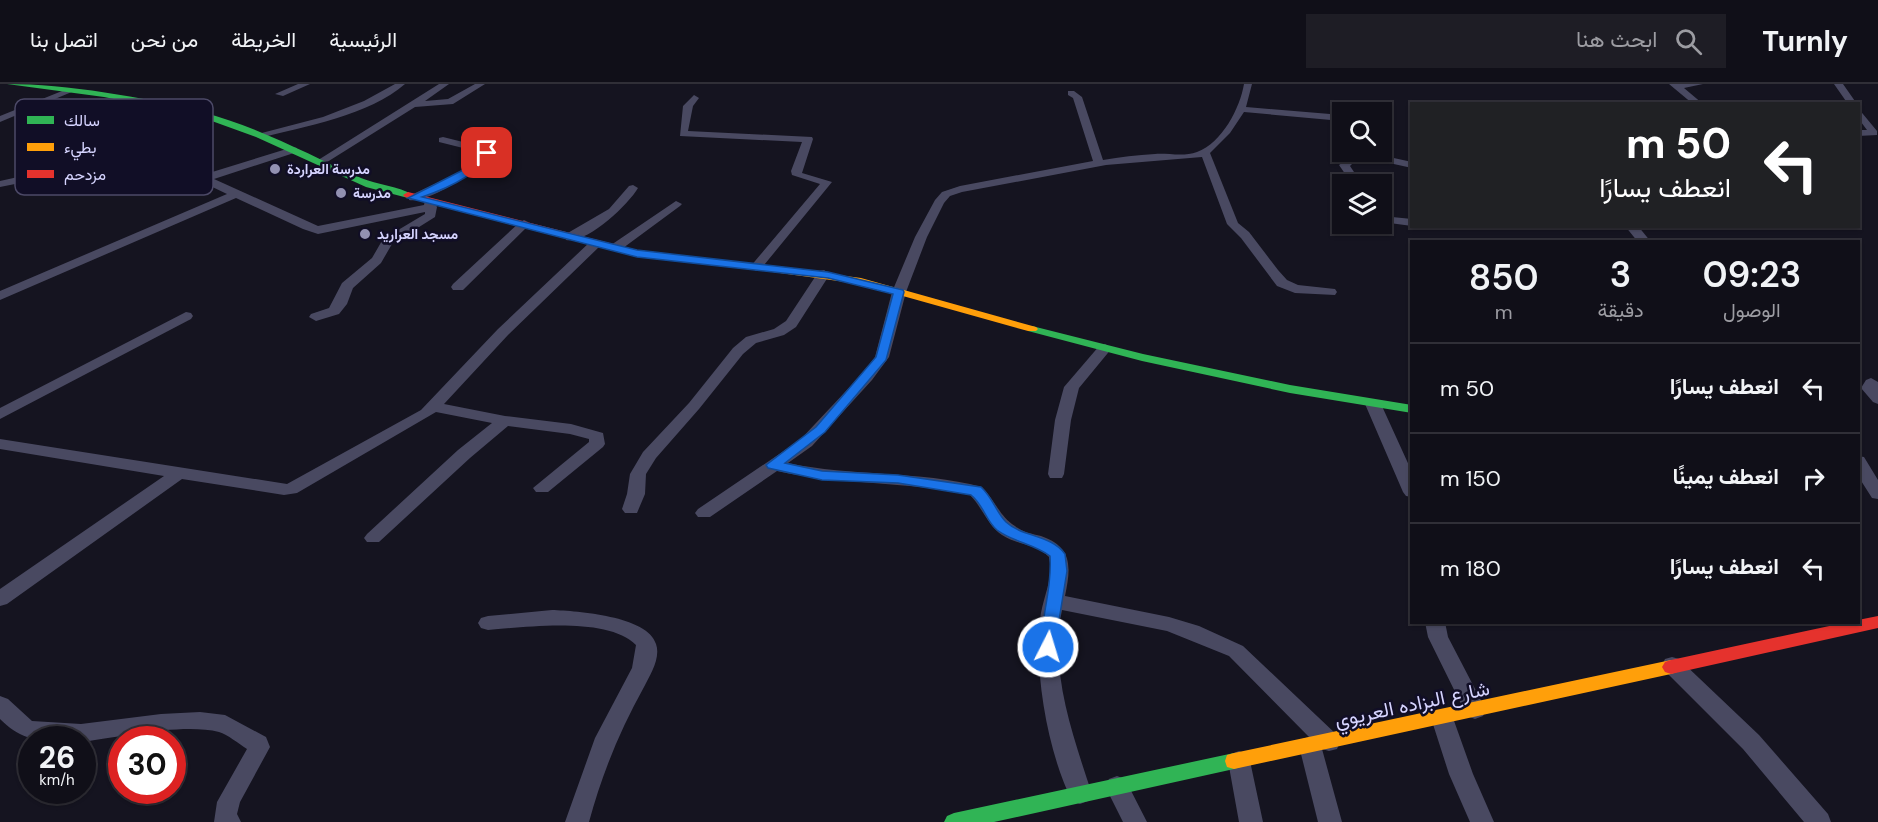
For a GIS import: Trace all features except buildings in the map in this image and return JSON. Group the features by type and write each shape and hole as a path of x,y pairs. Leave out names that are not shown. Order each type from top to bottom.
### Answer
{"street":[{"path":"20,84 122,99"},
{"path":"279,94 306,84"},
{"path":"259,135 326,119 366,103 401,84"},
{"path":"320,162 445,84"},
{"path":"415,104 450,102 481,84"},
{"path":"704,513 806,443 821,429 882,357 899,292 921,237 939,202 946,194 960,189 1099,163 1205,152 1226,131 1241,109 1248,94 1248,84"},
{"path":"1674,85 1699,84"},
{"path":"1838,84 1852,102"},
{"path":"1674,85 1696,102"},
{"path":"50,99 70,91"},
{"path":"1071,93 1077,97 1099,163"},
{"path":"694,98 688,106 683,134 808,139 796,171 797,175 827,182 756,267"},
{"path":"1241,109 1332,117"},
{"path":"0,119 15,113"},
{"path":"1860,114 1876,134"},
{"path":"213,119 259,135 369,184 430,204 524,224 595,244 658,256 824,274 861,281 975,315 1220,375 1410,409"},
{"path":"1860,133 1876,134"},
{"path":"413,198 469,171 487,156 483,150 443,140"},
{"path":"213,175 293,150"},
{"path":"1205,152 1233,224 1245,235 1282,284 1295,289 1330,292"},
{"path":"1392,159 1410,164"},
{"path":"0,184 15,181"},
{"path":"213,184 318,230 430,204"},
{"path":"570,237 626,202 633,188"},
{"path":"0,296 237,194"},
{"path":"316,317 334,311 340,304 347,286 377,260 387,242 426,220 431,215 430,204"},
{"path":"615,248 676,204"},
{"path":"1392,220 1410,223"},
{"path":"458,286 524,224"},
{"path":"1633,228 1643,240"},
{"path":"0,444 288,490 406,426 434,407 503,332 595,244"},
{"path":"631,509 636,494 638,474 649,456 694,406 738,351 751,340 779,332 791,324 824,274"},
{"path":"0,414 186,316"},
{"path":"1056,474 1063,420 1072,387 1105,348"},
{"path":"1871,383 1869,388 1878,399"},
{"path":"1373,404 1410,487"},
{"path":"434,407 505,422 571,429 597,436 597,444 542,488"},
{"path":"373,538 464,454 505,422"},
{"path":"1860,464 1878,494"},
{"path":"773,465 822,475 898,479 976,491 986,499 1000,524 1012,533 1048,547 1057,554 1059,571 1048,647 1051,693 1059,729 1080,794"},
{"path":"0,599 179,473"},
{"path":"1860,491 1878,494"},
{"path":"1053,601 1185,627 1236,651 1319,744 1330,822"},
{"path":"488,623 555,617 624,628 643,636 646,641 646,657 638,678 614,718 599,754 577,822"},
{"name":"شارع البزاده العريوي","path":"954,822 1442,718 1878,621"},
{"path":"1435,624 1438,637 1475,710"},
{"path":"1672,665 1750,742 1818,822"},
{"path":"0,705 21,726 46,732 81,734 161,723 200,721 225,724 260,747 225,814 225,820 229,822"},
{"path":"1442,718 1461,774 1482,822"},
{"path":"1239,761 1251,822"},
{"path":"1117,786 1135,822"}],"traffic: fast":[{"path":"11,84 124,99"},
{"path":"213,119 259,135 369,185 408,195"},
{"path":"1032,329 1142,357 1290,389 1410,409"},
{"path":"954,822 1234,761"}],"traffic: slow":[{"path":"756,267 861,281 1032,329"},
{"path":"1234,761 1671,667"}],"traffic: jam":[{"path":"408,195 637,253 756,267"},
{"path":"1671,667 1878,622"}],"place":[{"name":"مدرسة العراردة","path":"275,169"},
{"name":"مدرسة","path":"341,193"},
{"name":"مسجد العراريد","path":"365,234"}],"route":[{"path":"487,153 481,162 469,171 432,191 413,198 637,254 828,275 861,281 899,292 882,357 821,429 806,443 773,465 822,475 898,479 976,491 986,499 1000,524 1012,533 1048,547 1057,554 1059,571 1048,647"}]}
